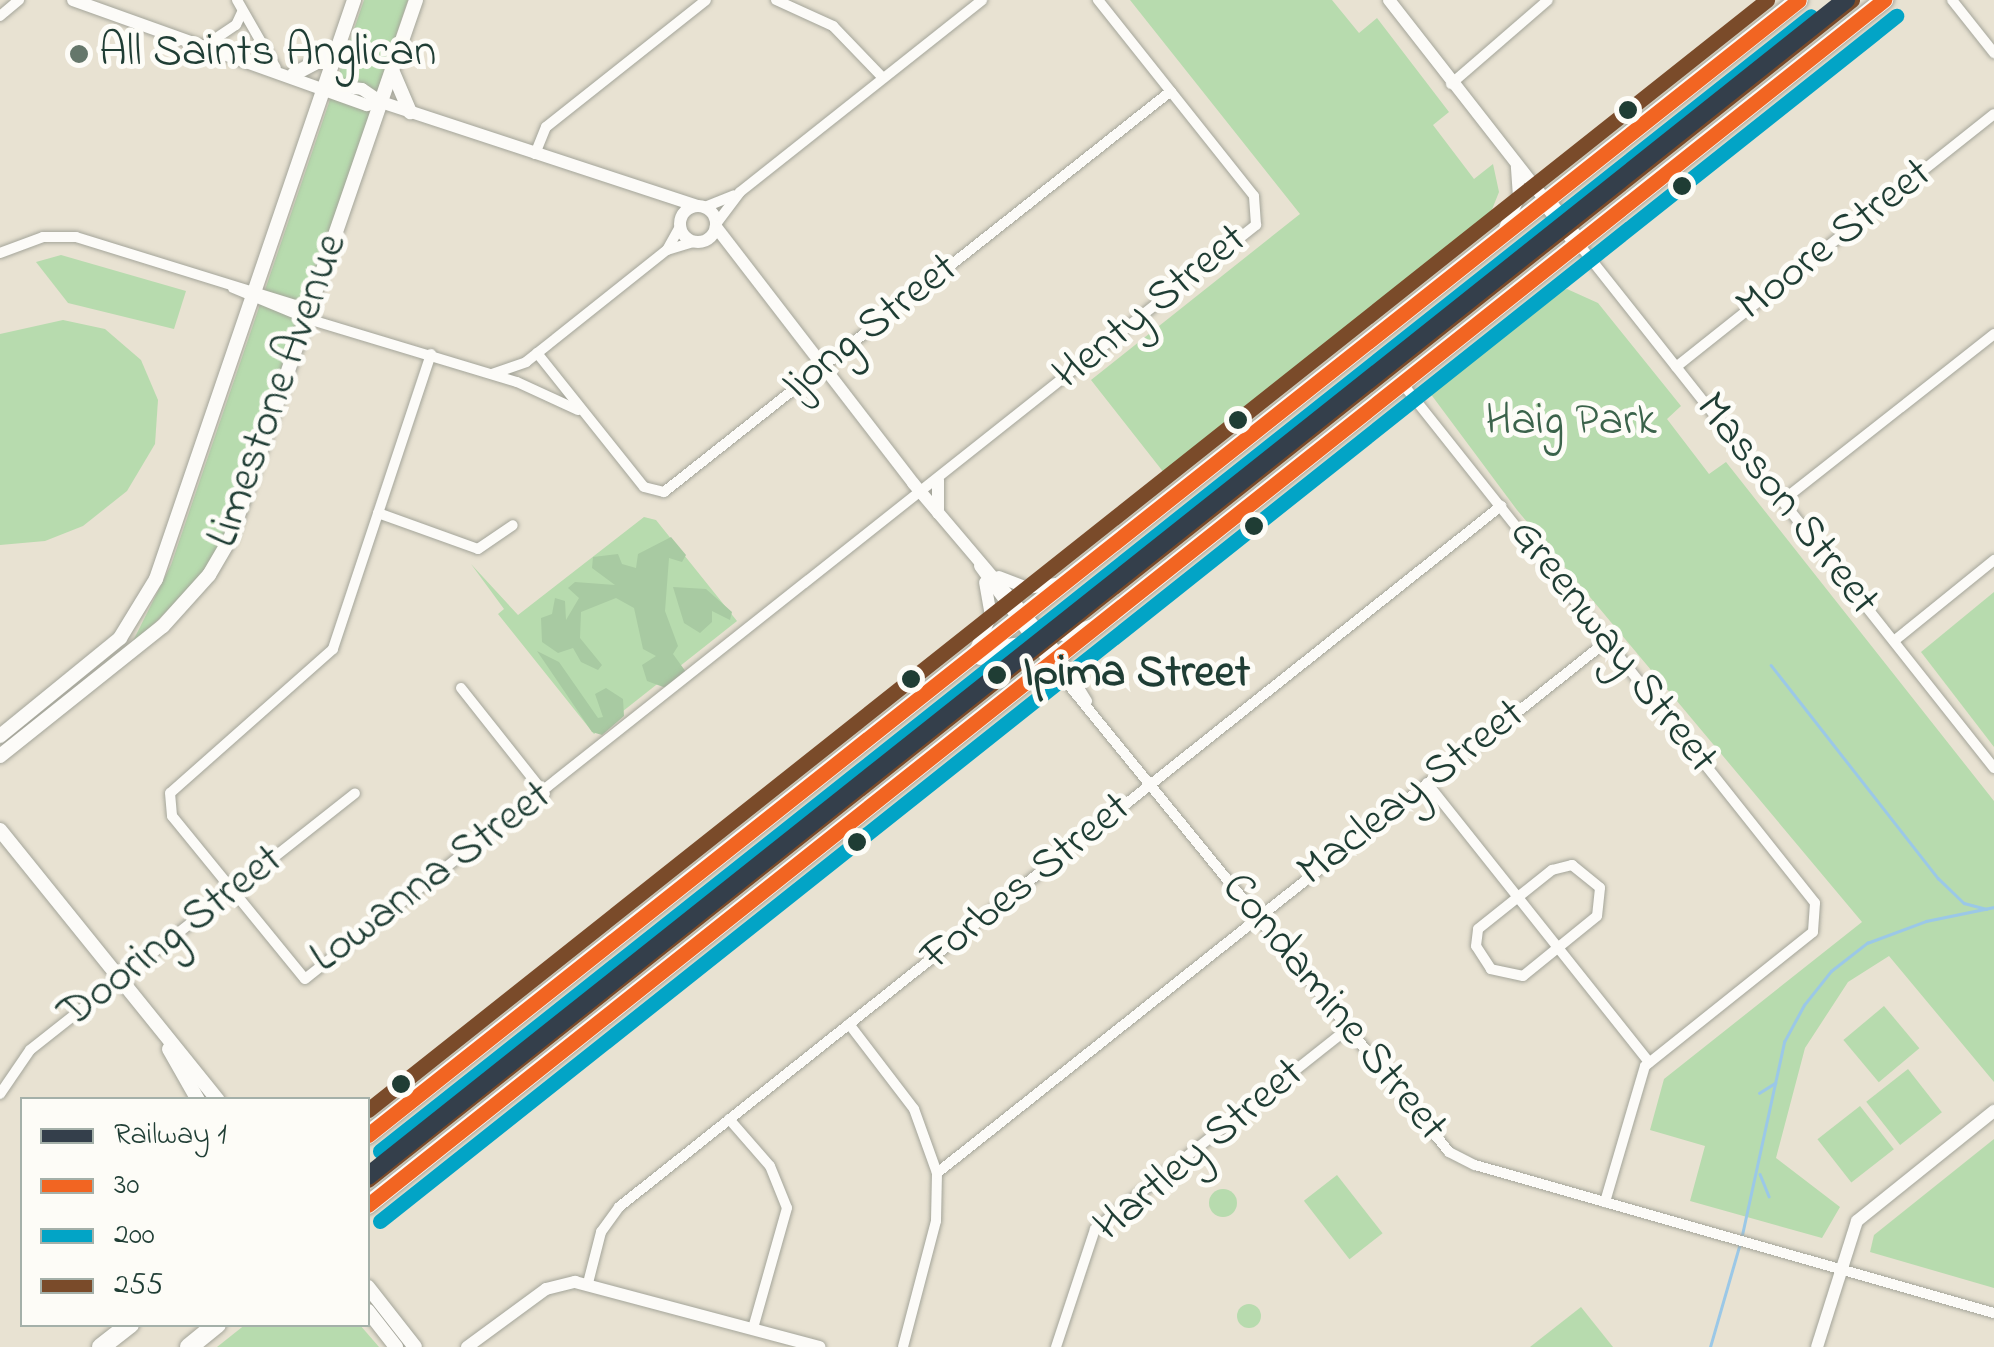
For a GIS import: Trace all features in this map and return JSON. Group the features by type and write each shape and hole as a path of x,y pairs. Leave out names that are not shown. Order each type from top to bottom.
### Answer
{"highway":[{"path":"370,1133 950,673 1022,621 1799,0"},
{"path":"370,1204 1054,655 1884,0"},
{"path":"1546,201 1578,243"},
{"path":"101,1347 126,1327"},
{"path":"188,1347 213,1327"}],"main road":[{"name":"Limestone Avenue","path":"0,736 90,668 137,615 168,548 354,0"},
{"name":"Limestone Avenue","path":"0,756 163,626 210,575 248,496 416,0"},
{"path":"294,74 321,65 337,49"},
{"path":"392,69 410,112"},
{"path":"0,830 167,1044 215,1097"},
{"path":"0,844 52,898"},
{"path":"167,1044 196,1097"},
{"path":"370,1290 416,1347"},
{"path":"370,1315 396,1347"}],"street":[{"path":"0,16 20,0"},
{"path":"73,0 325,85 368,105 380,102 660,197 701,206 734,257 1022,621 1054,655"},
{"path":"237,0 276,68"},
{"path":"536,154 546,127 706,0"},
{"path":"776,0 833,26 884,78"},
{"path":"491,374 538,353 667,250 700,241 740,192 982,0"},
{"name":"Henty Street","path":"922,494 1256,225 1254,196 1098,0"},
{"path":"1378,0 1546,201"},
{"path":"1389,0 1447,80"},
{"path":"1447,80 1548,0"},
{"path":"1952,0 1994,53"},
{"path":"206,45 236,25 242,12"},
{"name":"Ijong Street","path":"538,353 583,413 657,494 1170,91"},
{"name":"Moore Street","path":"1676,367 1994,114"},
{"path":"1498,238 1519,197 1517,164"},
{"path":"667,250 680,223 701,206 740,192"},
{"path":"660,197 700,241 734,257"},
{"name":"Ijong Street","path":"0,253 43,237 76,237 491,374 583,413"},
{"name":"Masson Street","path":"1578,243 1994,768"},
{"path":"1782,501 1994,334"},
{"name":"Lowanna Street","path":"431,354 328,658 170,793 172,816 299,975 315,978 922,494"},
{"name":"Greenway Street","path":"1402,383 1811,896 1817,913 1813,932 1648,1062"},
{"path":"938,480 938,513"},
{"name":"Forbes Street","path":"588,1283 612,1214 1501,506"},
{"path":"378,514 478,549 513,525"},
{"path":"1894,641 1994,560"},
{"path":"986,573 1027,588 1066,582"},
{"path":"972,656 990,622 986,573"},
{"path":"950,673 1000,646 1037,636 1065,634 1099,622"},
{"name":"Macleay Street","path":"937,1173 1607,640"},
{"name":"Condamine Street","path":"1054,655 1087,702 1448,1152 1605,1202 1994,1314"},
{"path":"461,688 545,794"},
{"path":"1428,783 1648,1062 1605,1202"},
{"name":"Dooring Street","path":"0,1094 30,1050 355,793"},
{"path":"1559,866 1590,874 1600,888 1600,910 1523,976 1505,976 1482,958 1478,929 1517,895 1559,866"},
{"path":"849,1024 914,1109 937,1173 936,1221 903,1347"},
{"name":"Hartley Street","path":"1056,1347 1085,1243 1095,1229 1349,1028"},
{"path":"1817,1347 1848,1237 1868,1210 1994,1111"},
{"path":"729,1119 770,1166 787,1208 752,1328"},
{"path":"468,1347 546,1289 588,1283 820,1347"}],"green space":[{"path":"364,0 408,0 231,526 207,572 130,647 171,565"},
{"name":"Haig Park","path":"1130,0 1332,0 1359,33 1377,18 1449,112 1433,125 1474,179 1493,164 1499,192 1485,227 1168,478 1091,380 1300,214"},
{"path":"61,255 186,291 174,329 68,303 36,262"},
{"name":"Haig Park","path":"1567,289 1598,303 1681,406 1667,419 1709,474 1726,462 1994,801 1994,1082 1889,956 1848,982 1805,1048 1776,1158 1840,1207 1822,1238 1690,1201 1705,1146 1650,1130 1664,1079 1862,922 1517,510 1427,389 1539,298"},
{"path":"63,320 105,329 141,360 158,400 155,444 127,491 83,526 45,541 0,545 0,334"},
{"path":"644,517 656,520 737,621 594,734 498,614 504,609 471,564 518,615"},
{"path":"671,537 686,555 682,562 669,558 665,611 678,646 673,654 686,672 666,688 647,681 642,665 656,656 643,649 634,608 616,598 581,612 580,638 602,665 598,670 581,662 573,648 558,653 542,642 541,618 552,614 555,598 565,601 566,620 579,598 568,588 575,582 615,585 592,568 593,557 618,554 622,564 636,568 638,554"},
{"path":"673,587 706,589 732,612 730,620 712,611 712,622 700,633 684,623"},
{"path":"1994,592 1994,747 1921,652"},
{"path":"537,651 559,662 598,718 603,717 595,694 606,688 623,699 624,716 602,735 592,732"},
{"path":"1884,1006 1919,1048 1879,1082 1843,1040"},
{"path":"1908,1069 1942,1112 1900,1145 1866,1102"},
{"path":"1860,1106 1894,1149 1851,1183 1817,1139"},
{"path":"1994,1139 1994,1288 1870,1252 1874,1235"},
{"path":"1337,1175 1383,1233 1349,1259 1304,1201"},
{"path":"1223,1189 1233,1193 1237,1203 1233,1213 1223,1217 1213,1213 1209,1203 1213,1193"},
{"path":"1249,1304 1261,1316 1249,1328 1237,1316"},
{"path":"1581,1307 1613,1347 1530,1347"},
{"path":"242,1327 362,1327 379,1347 217,1347"}],"waterway":[{"path":"1771,665 1938,878 1964,903 1986,909"},
{"path":"1742,1235 1784,1042 1804,1005 1831,971 1867,943 1926,921 1994,907"},
{"path":"1759,1093 1775,1083"},
{"path":"1760,1174 1769,1196"},
{"path":"1710,1347 1740,1243"}],"rail line":[{"name":"1","path":"370,1174 1846,0"}],"transit line":[{"name":"255","path":"370,1108 1767,0"},
{"name":"30","path":"370,1133 1799,0"},
{"name":"255","path":"370,1178 1852,0"},
{"name":"30","path":"370,1203 1884,0"},
{"name":"200","path":"380,1151 1811,16"},
{"name":"200","path":"380,1221 1896,16"}],"place":[{"name":"All Saints Anglican","path":"79,54"},
{"name":"Ipima Street","path":"997,675"}]}
